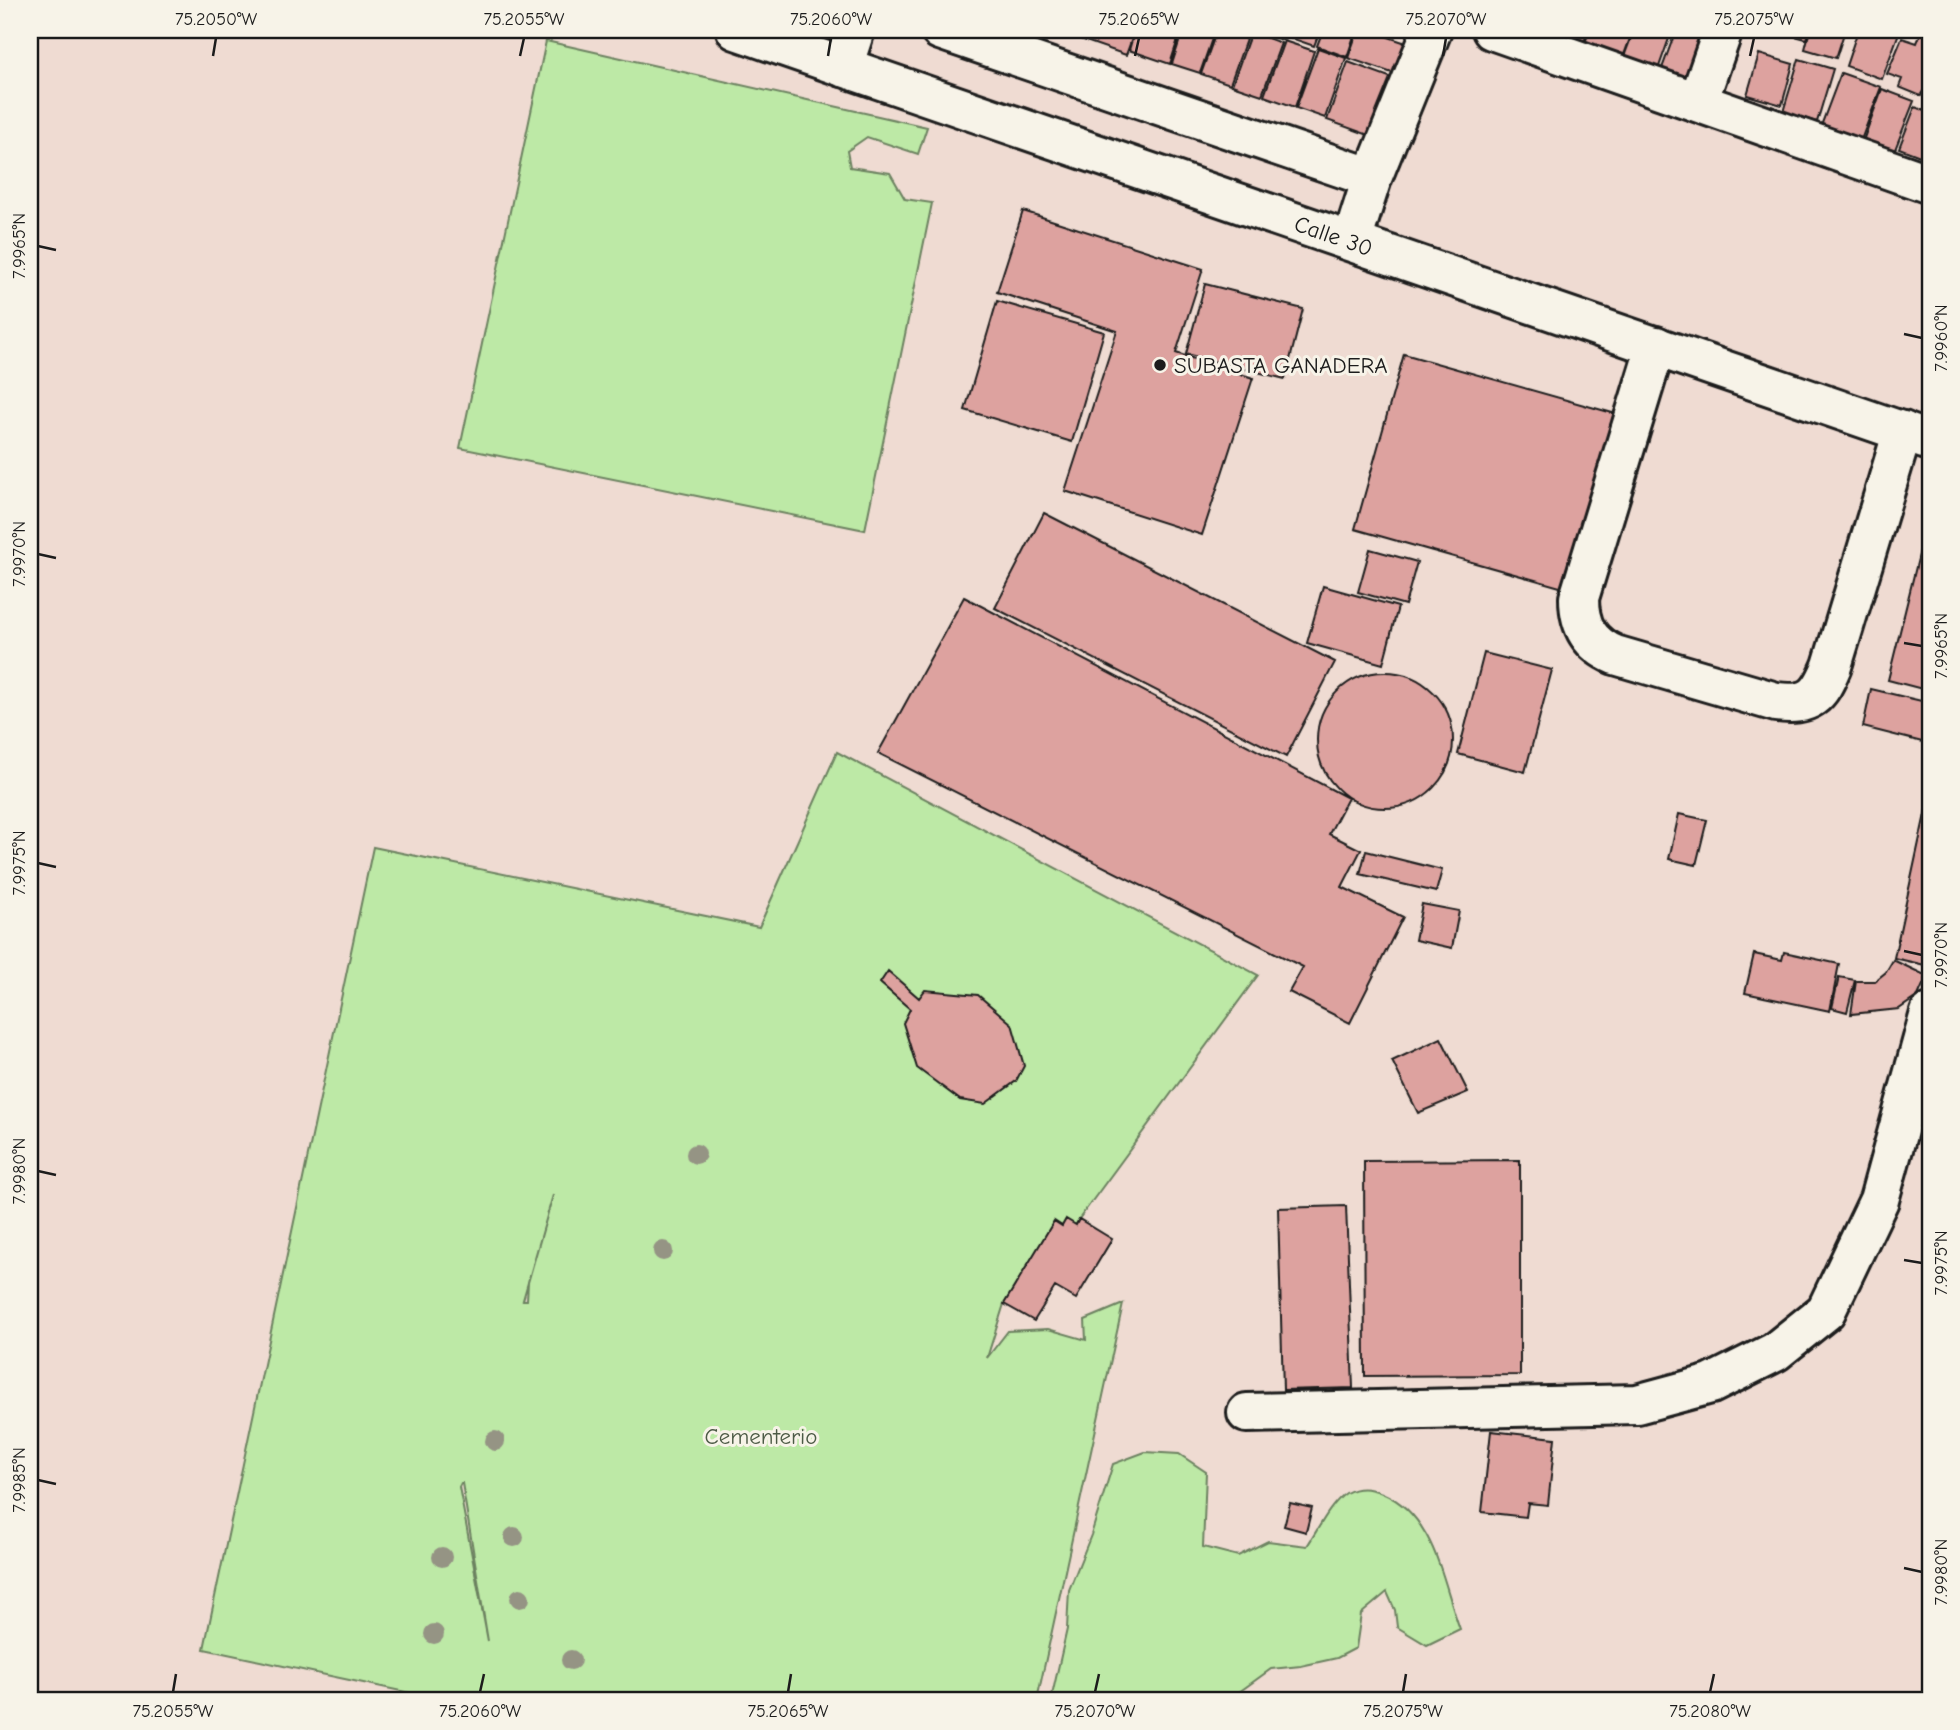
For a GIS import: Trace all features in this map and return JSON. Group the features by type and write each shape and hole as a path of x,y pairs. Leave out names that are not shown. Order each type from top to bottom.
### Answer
{"street":[{"name":"Calle 30","path":"736,30 1917,436"},
{"path":"843,67 855,30"},
{"path":"940,30 1372,178"},
{"path":"1352,241 1372,178 1432,30"},
{"path":"1492,30 1930,184"},
{"path":"1698,102 1723,30"},
{"path":"1656,346 1579,598 1581,622 1586,633 1594,643 1615,655 1776,702 1793,704 1810,700 1817,695 1832,666 1917,436"},
{"path":"1247,1413 1636,1404 1711,1384 1765,1358 1802,1333 1826,1311 1879,1200 1930,1013"}],"green space":[{"path":"546,41 927,127 918,154 867,137 847,151 850,167 890,173 905,199 932,203 865,530 460,448"},
{"name":"Cementerio","path":"837,752 1258,975 1079,1219 1051,1269 1004,1304 987,1358 1008,1331 1048,1329 1086,1340 1085,1320 1123,1304 1037,1700 443,1700 204,1649 373,847 759,927","holes":["528,1283 527,1300 523,1300","462,1483 488,1641 459,1487"]},
{"path":"1145,1452 1179,1454 1206,1472 1203,1547 1238,1556 1268,1541 1307,1546 1340,1498 1355,1489 1373,1490 1400,1503 1414,1517 1434,1551 1460,1629 1427,1645 1397,1627 1395,1610 1387,1592 1361,1614 1356,1648 1337,1658 1271,1669 1228,1700 1051,1700 1067,1629 1069,1590 1091,1535 1113,1464"}],"building":[{"path":"1077,30 1135,30 1126,55 1074,37"},
{"path":"1135,30 1181,30 1170,64 1129,50"},
{"path":"1183,30 1215,30 1200,73 1172,64"},
{"path":"1217,30 1249,31 1230,84 1201,74"},
{"path":"1253,30 1286,30 1282,40"},
{"path":"1287,30 1320,30 1314,46 1285,36"},
{"path":"1323,30 1356,30 1347,57 1317,46"},
{"path":"1358,30 1391,30 1388,37 1409,44 1398,75 1348,58"},
{"path":"1550,30 1589,30 1580,51 1547,38"},
{"path":"1590,30 1633,30 1621,63 1582,50"},
{"path":"1634,30 1672,30 1656,75 1622,62"},
{"path":"1676,30 1706,30 1694,87 1660,74"},
{"path":"1772,30 1809,30 1806,39"},
{"path":"1810,30 1845,30 1836,58 1805,49"},
{"path":"1858,30 1900,30 1882,79 1846,66"},
{"path":"1922,30 1930,31 1930,94 1924,91 1921,96 1899,87 1902,79 1887,74 1902,38 1917,43"},
{"path":"1251,32 1281,43 1262,95 1232,85"},
{"path":"1284,41 1314,51 1295,107 1264,96"},
{"path":"1318,48 1346,58 1325,118 1296,108"},
{"path":"1759,54 1793,64 1782,105 1747,95"},
{"path":"1799,59 1833,69 1817,122 1783,112"},
{"path":"1348,62 1395,79 1374,137 1327,120"},
{"path":"1841,73 1881,87 1861,140 1821,126"},
{"path":"1882,89 1914,101 1894,152 1863,141"},
{"path":"1915,107 1930,113 1928,159 1899,148"},
{"name":"SUBASTA GANADERA","path":"1023,211 1203,269 1176,353 1253,378 1202,535 1065,491 1117,331 997,292"},
{"path":"1205,284 1303,309 1285,379 1186,354"},
{"path":"997,301 1104,332 1072,442 965,410"},
{"path":"1404,354 1616,414 1567,589 1355,529"},
{"path":"1930,510 1930,691 1888,680"},
{"path":"1044,513 1335,662 1286,757 995,608"},
{"path":"1370,549 1417,562 1405,605 1358,592"},
{"path":"1323,586 1398,607 1383,664 1307,643"},
{"path":"964,597 1348,798 1329,834 1361,850 1342,887 1403,917 1350,1023 1289,992 1303,967 878,753"},
{"path":"1484,653 1552,670 1525,772 1458,754"},
{"path":"1385,672 1411,677 1433,692 1448,714 1453,740 1448,766 1433,788 1411,803 1385,808 1359,803 1337,788 1322,766 1317,740 1322,714 1337,692 1359,677"},
{"path":"1871,689 1930,703 1930,744 1863,727"},
{"path":"1930,791 1930,939 1925,965 1894,958"},
{"path":"1679,814 1707,820 1696,865 1669,859"},
{"path":"1366,851 1442,870 1436,892 1360,874"},
{"path":"1422,904 1459,911 1452,948 1415,940"},
{"path":"1784,952 1839,964 1830,1011 1745,993 1754,954 1782,960"},
{"path":"1893,960 1927,976 1918,996 1899,1009 1851,1014 1856,981 1875,981 1886,972"},
{"path":"888,971 919,998 925,990 978,995 1012,1024 1024,1066 1016,1081 985,1104 960,1100 917,1068 903,1023 910,1009 880,983"},
{"path":"1839,977 1855,980 1847,1012 1832,1008"},
{"path":"1441,1038 1468,1092 1418,1113 1392,1061"},
{"path":"1520,1160 1520,1375 1365,1376 1364,1161"},
{"path":"1346,1206 1353,1388 1283,1390 1278,1208"},
{"path":"1066,1219 1076,1225 1079,1219 1112,1239 1076,1299 1055,1287 1034,1321 1004,1304 1054,1221 1062,1226"},
{"path":"1491,1431 1555,1438 1548,1505 1528,1503 1526,1517 1482,1512"},
{"path":"1290,1503 1312,1508 1306,1532 1284,1526"}],"place":[{"name":"SUBASTA GANADERA","path":"1160,365"}]}
